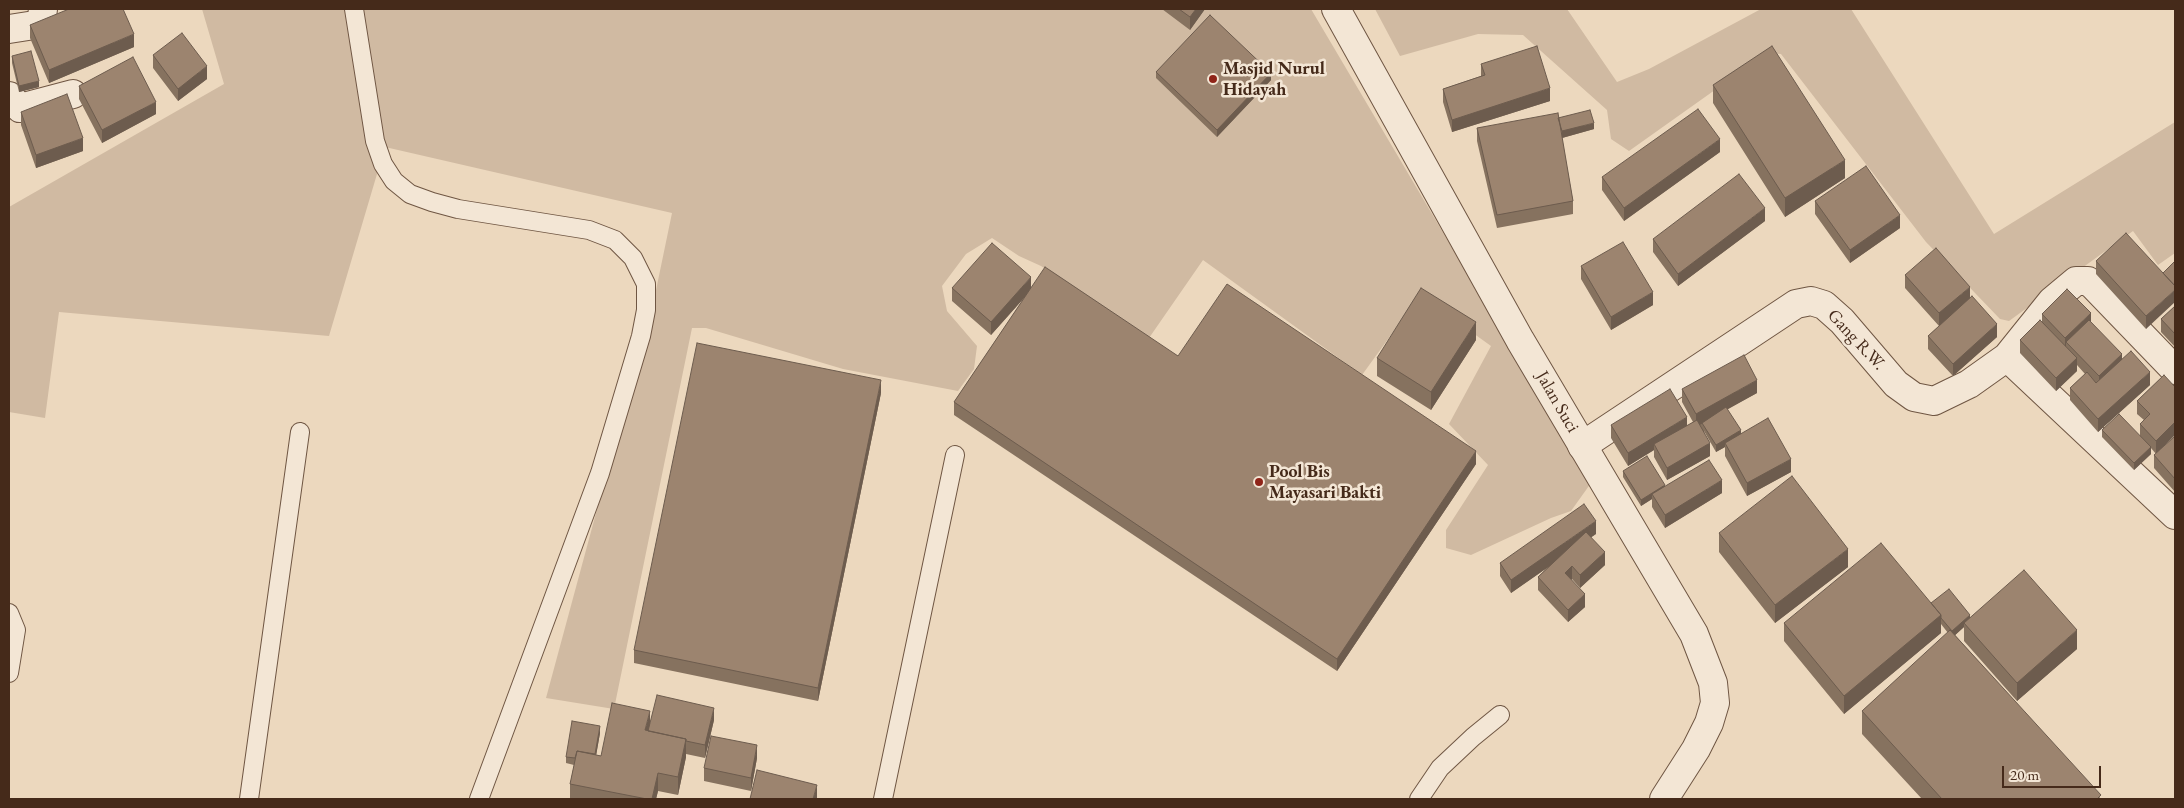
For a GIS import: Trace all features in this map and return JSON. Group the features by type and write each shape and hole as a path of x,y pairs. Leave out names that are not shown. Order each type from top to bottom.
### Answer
{"street":[{"path":"9,29 41,24 43,9"},
{"name":"Jalan Suci","path":"1336,9 1463,239 1582,446 1694,634 1713,683 1715,702 1709,723 1664,799"},
{"path":"9,96 20,108 73,94"},
{"name":"Gang R.W.","path":"1582,446 1796,304 1811,301 1824,305 1842,321 1896,384 1914,397 1934,402 1969,384 2007,357 2052,302 2076,281 2088,281 2175,370"},
{"path":"2007,357 2175,516"}],"lane":[{"path":"354,9 375,141 383,164 394,181 410,194 458,209 589,230 615,240 633,258 646,284 646,310 641,336 600,473 479,799"},
{"path":"250,799 300,432"},
{"path":"883,799 955,456"},
{"path":"9,613 16,630 9,673"},
{"path":"1419,799 1440,768 1500,715"}],"shaded area":[{"path":"202,9 1311,9 1591,483 1571,511 1551,518 1471,555 1446,548 1446,530 1488,465 1449,424 1491,346 1420,295 1362,375 1203,260 1149,338 1041,266 1019,256 992,238 966,254 942,286 947,311 977,346 974,369 958,391 843,369 706,328 692,328 614,709 546,698 655,295 672,213 385,147 329,336 59,312 45,418 9,412 9,207 224,84"},
{"path":"1375,9 1567,9 1617,82 1649,69 1761,9 1851,9 1994,234 2175,122 2175,253 2158,265 2133,231 2009,321 2000,319 1926,242 1781,54 1767,53 1629,151 1611,139 1607,110 1523,35 1478,34 1400,56"}],"building":[{"path":"69,9 123,9 134,34 49,70 30,25"},
{"path":"1179,9 1196,9 1190,17"},
{"name":"Masjid Nurul Hidayah","path":"1210,15 1271,73 1217,130 1156,72"},
{"path":"182,33 207,66 178,89 153,55"},
{"path":"1537,46 1550,88 1452,120 1443,89 1485,75 1481,64"},
{"path":"1772,46 1845,160 1785,198 1713,85"},
{"path":"31,51 39,81 19,86 12,56"},
{"path":"133,57 156,102 102,130 79,86"},
{"path":"67,94 83,138 36,155 21,112"},
{"path":"1698,109 1720,139 1624,208 1602,177"},
{"path":"1590,110 1594,123 1562,131 1558,118"},
{"path":"1558,113 1573,201 1497,215 1477,128"},
{"path":"1866,166 1900,215 1850,250 1815,201"},
{"path":"1739,174 1765,208 1678,274 1653,239"},
{"path":"2126,233 2175,286 2175,290 2146,316 2096,261"},
{"path":"1623,242 1653,292 1611,317 1581,266"},
{"path":"992,243 1031,277 991,322 952,288"},
{"path":"1936,248 1970,287 1939,313 1905,275"},
{"path":"2175,261 2175,286 2163,273"},
{"name":"Pool Bis Mayasari Bakti","path":"1045,267 1178,356 1227,284 1476,451 1337,659 954,402"},
{"path":"1421,288 1476,322 1431,392 1377,358"},
{"path":"2067,289 2091,313 2065,338 2042,314"},
{"path":"1972,296 1997,324 1953,364 1928,336"},
{"path":"2175,306 2175,334 2161,319"},
{"path":"2040,320 2077,358 2056,378 2020,340"},
{"path":"2089,320 2122,354 2099,376 2066,342"},
{"path":"697,343 881,380 818,688 634,650"},
{"path":"2131,351 2150,372 2098,419 2070,388 2087,372 2096,383"},
{"path":"1744,355 1757,380 1696,414 1682,389"},
{"path":"2164,375 2175,387 2175,422 2156,441 2140,424 2150,414 2137,401"},
{"path":"1670,389 1687,417 1628,453 1611,425"},
{"path":"1726,407 1741,430 1716,445 1702,423"},
{"path":"2119,414 2151,447 2134,463 2102,430"},
{"path":"1768,418 1791,459 1747,483 1725,443"},
{"path":"1697,420 1710,443 1667,468 1654,444"},
{"path":"2175,436 2175,479 2154,455"},
{"path":"1647,456 1665,485 1641,500 1623,471"},
{"path":"1709,460 1722,480 1665,515 1652,494"},
{"path":"1792,476 1848,549 1775,605 1719,533"},
{"path":"1584,504 1596,521 1511,580 1500,563"},
{"path":"1586,532 1605,552 1580,575 1572,566 1565,573 1585,594 1568,610 1538,577"},
{"path":"1881,543 1941,615 1844,696 1784,623"},
{"path":"2024,570 2077,630 2017,683 1964,623"},
{"path":"1949,589 1970,615 1952,631 1931,603"},
{"path":"1950,630 2101,795 2097,799 1942,799 1862,711"},
{"path":"657,695 714,708 705,745 648,731"},
{"path":"612,703 650,711 645,730 686,739 678,777 658,773 652,799 570,784 577,751 601,756"},
{"path":"572,721 600,726 595,754 577,751 575,758 566,757"},
{"path":"711,736 757,745 751,778 704,768"},
{"path":"757,770 817,785 813,799 750,799"}],"place":[{"name":"Masjid Nurul Hidayah","path":"1213,79"},
{"name":"Pool Bis Mayasari Bakti","path":"1259,482"}]}
